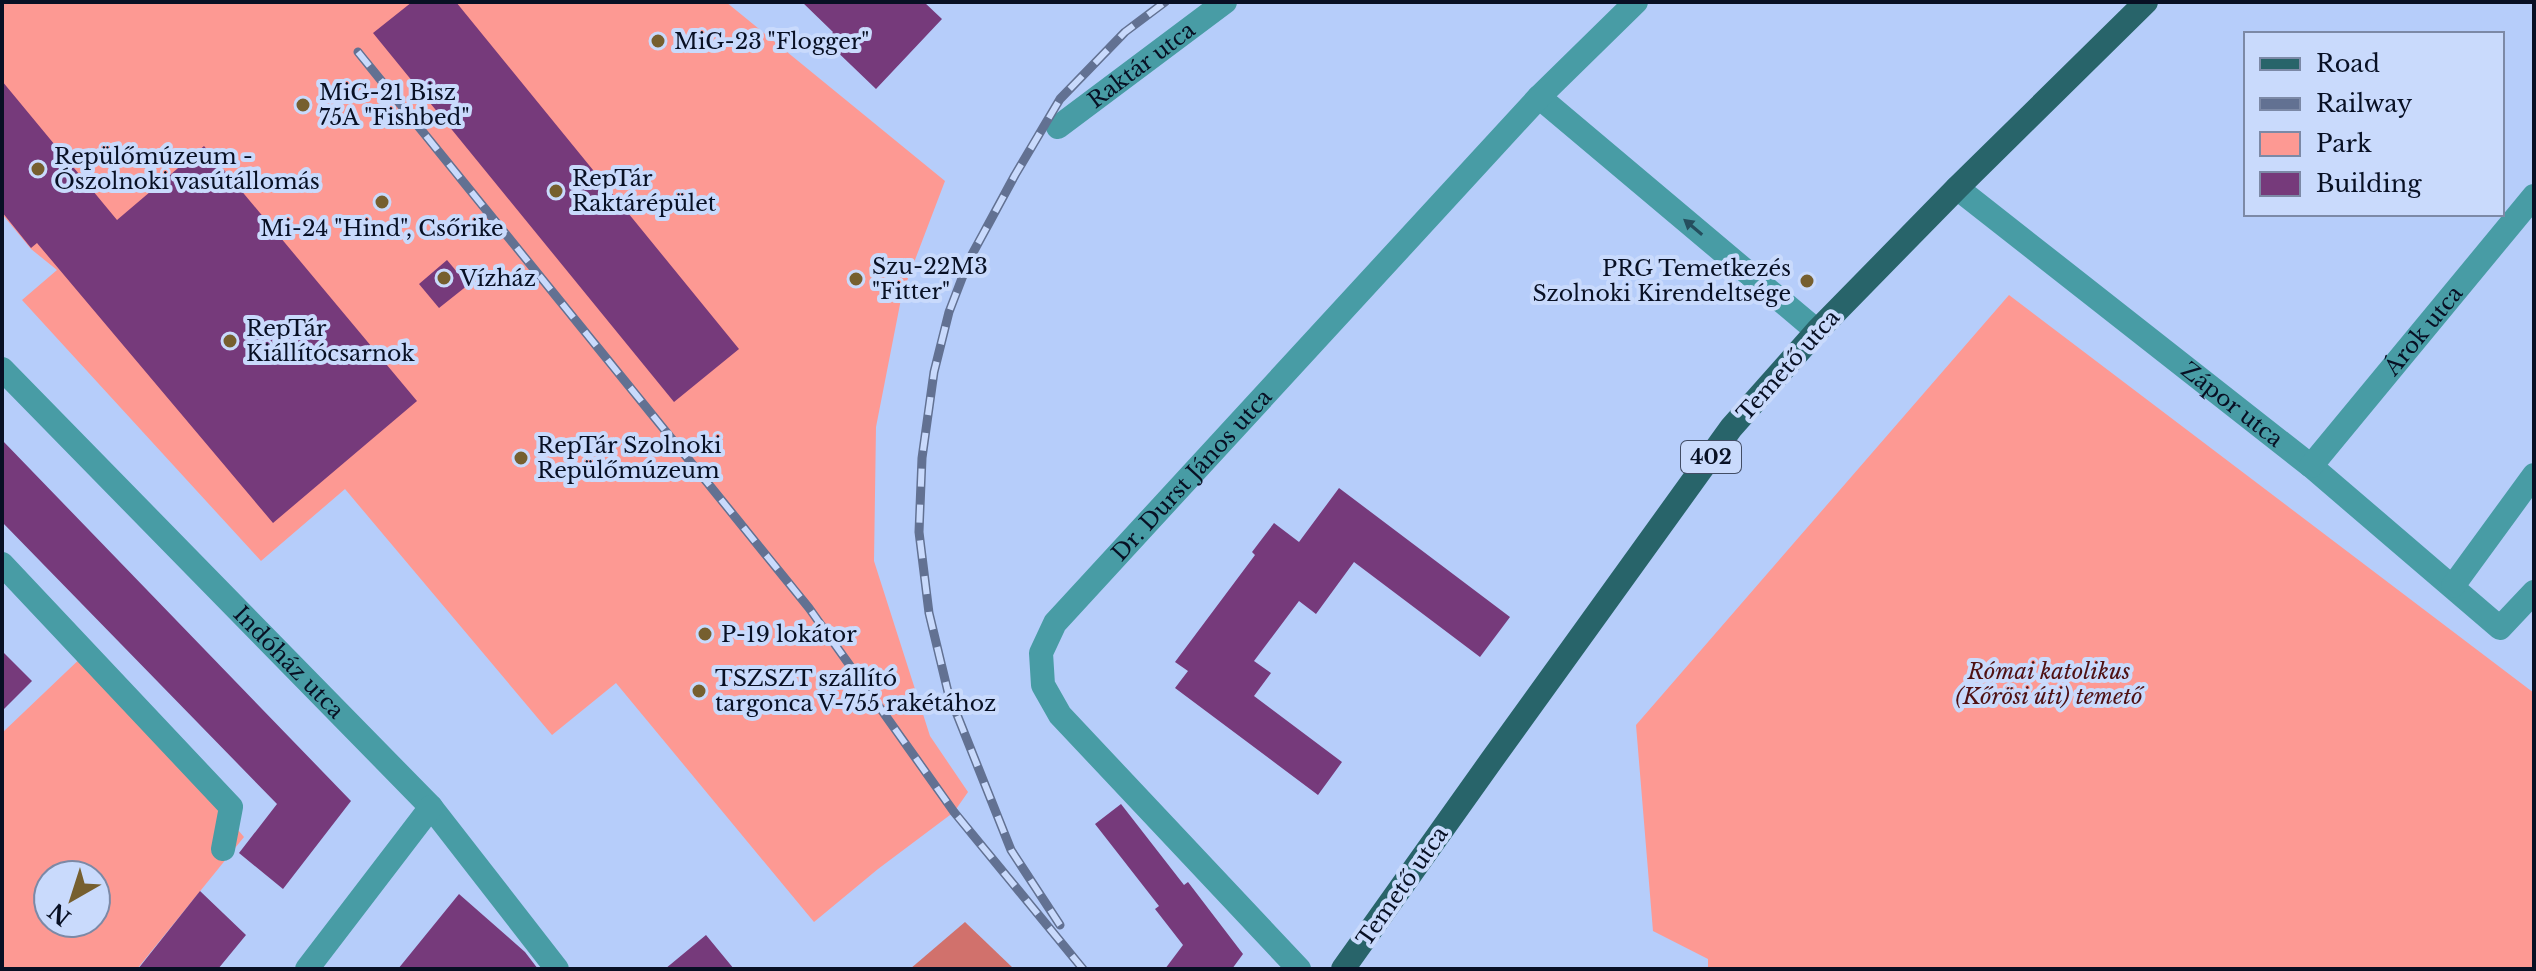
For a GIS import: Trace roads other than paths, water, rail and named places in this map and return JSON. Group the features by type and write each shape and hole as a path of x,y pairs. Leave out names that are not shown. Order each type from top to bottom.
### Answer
{"main road":[{"name":"Temető utca","path":"1343,969 1731,428 1817,331 2146,2"}],"street":[{"name":"Raktár utca","path":"1058,127 1225,2"},
{"name":"Dr. Durst János utca","path":"1299,969 1060,715 1043,685 1041,653 1055,623 1539,97 1636,2"},
{"path":"1539,97 1817,331"},
{"name":"Zápor utca","path":"1957,188 2311,466 2500,628 2534,592"},
{"name":"Árok utca","path":"2311,466 2534,196"},
{"name":"Indóház utca","path":"2,369 431,807 557,969"},
{"path":"2453,586 2534,475"},
{"path":"6,575 231,807 223,849"},
{"path":"307,969 431,807"}],"railway":[{"path":"1060,925 1011,850 948,692 929,613 919,532 922,458 934,372 949,312 969,260 1060,99 1125,32 1165,2"},
{"path":"358,52 809,608 954,812 1083,969"}],"place":[{"name":"MiG-23 \"Flogger\"","path":"658,41"},
{"name":"MiG-21 Bisz 75A \"Fishbed\"","path":"303,105"},
{"name":"Repülőmúzeum - Ószolnoki vasútállomás","path":"38,169"},
{"name":"RepTár Raktárépület","path":"556,191"},
{"name":"Mi-24 \"Hind\", Csőrike","path":"382,202"},
{"name":"Vízház","path":"444,278"},
{"name":"Szu-22M3 \"Fitter\"","path":"856,279"},
{"name":"PRG Temetkezés Szolnoki Kirendeltsége","path":"1807,281"},
{"name":"RepTár Kiállítócsarnok","path":"230,341"},
{"name":"RepTár Szolnoki Repülőmúzeum","path":"521,458"},
{"name":"P-19 lokátor","path":"705,634"},
{"name":"TSZSZT szállító targonca V-755 rakétához","path":"699,691"}],"park label":[{"name":"Római katolikus (Kőrösi úti) temető","path":"2049,684"}]}
